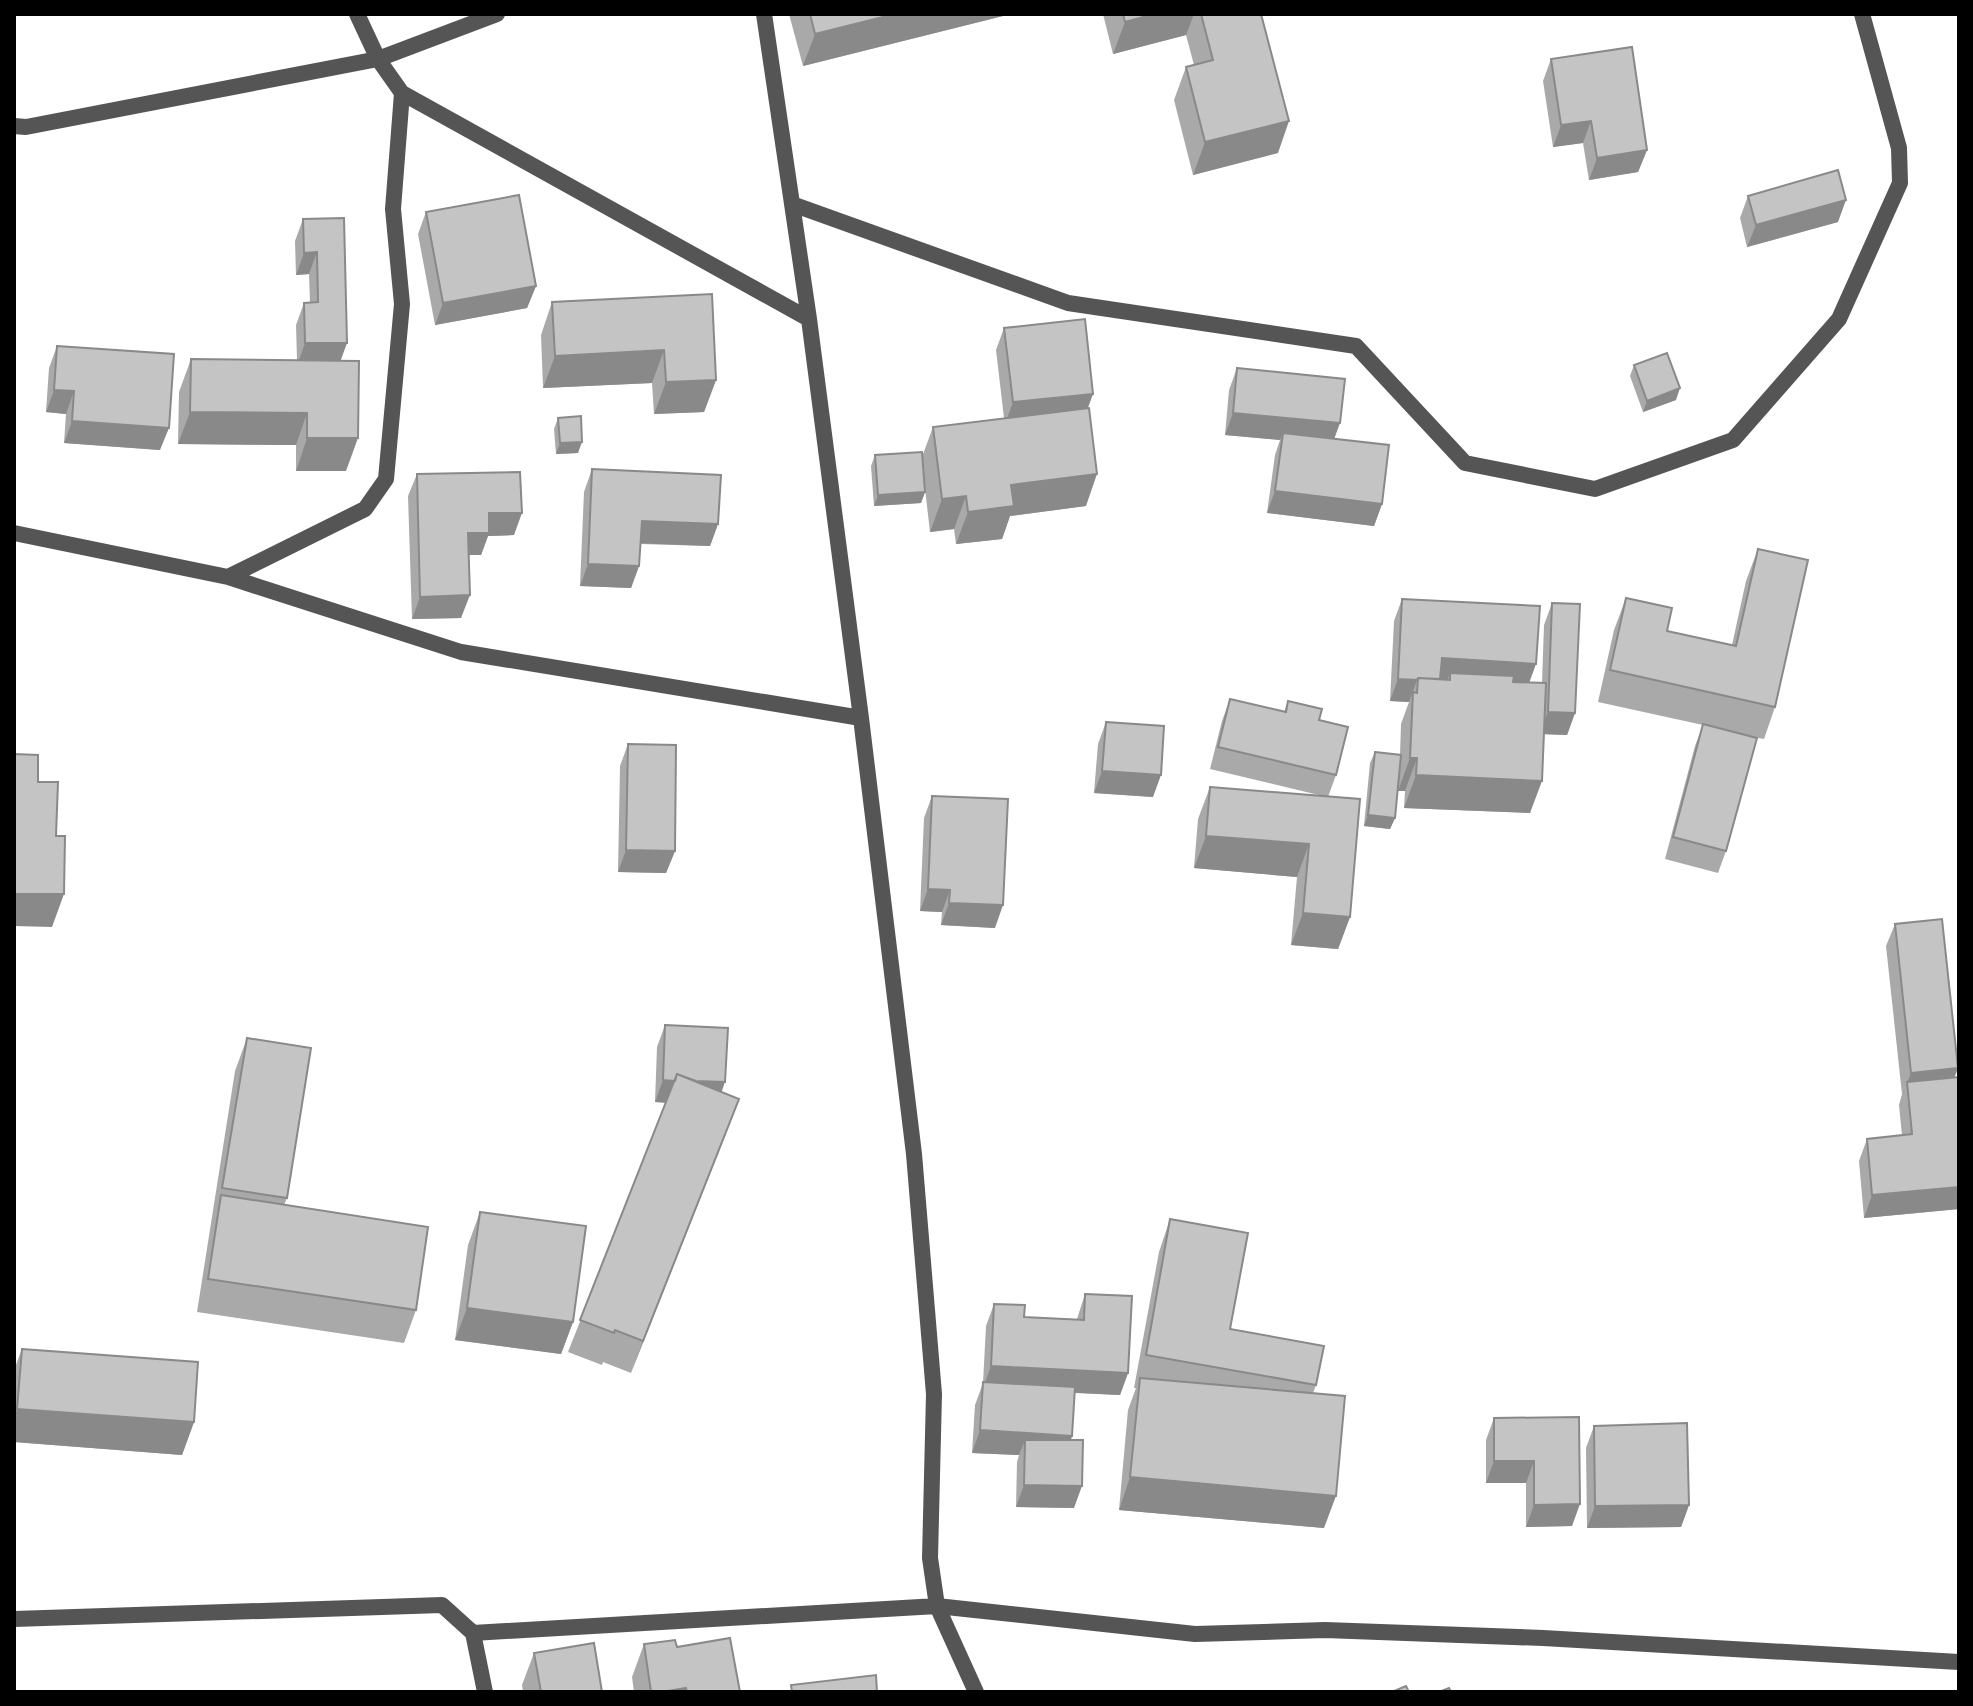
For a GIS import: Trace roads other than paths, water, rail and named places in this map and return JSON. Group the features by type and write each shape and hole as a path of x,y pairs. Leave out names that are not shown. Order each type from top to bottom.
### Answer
{"street":[{"path":"357,14 378,59 402,93 809,319"},
{"path":"14,126 26,127 378,59 497,14"},
{"path":"764,14 809,319 915,1169 934,1394 930,1558 937,1606 976,1692"},
{"path":"792,204 1068,303 1356,346 1465,463 1595,489 1733,440 1839,319 1900,183 1899,148 1862,14"},
{"path":"228,577 365,509 386,479 402,304 393,209 402,93"},
{"path":"14,533 228,577 461,652 861,718"},
{"path":"14,1619 442,1605 473,1633 485,1692"},
{"path":"473,1633 937,1606 1195,1634 1325,1630 1497,1636 1959,1662"}]}
